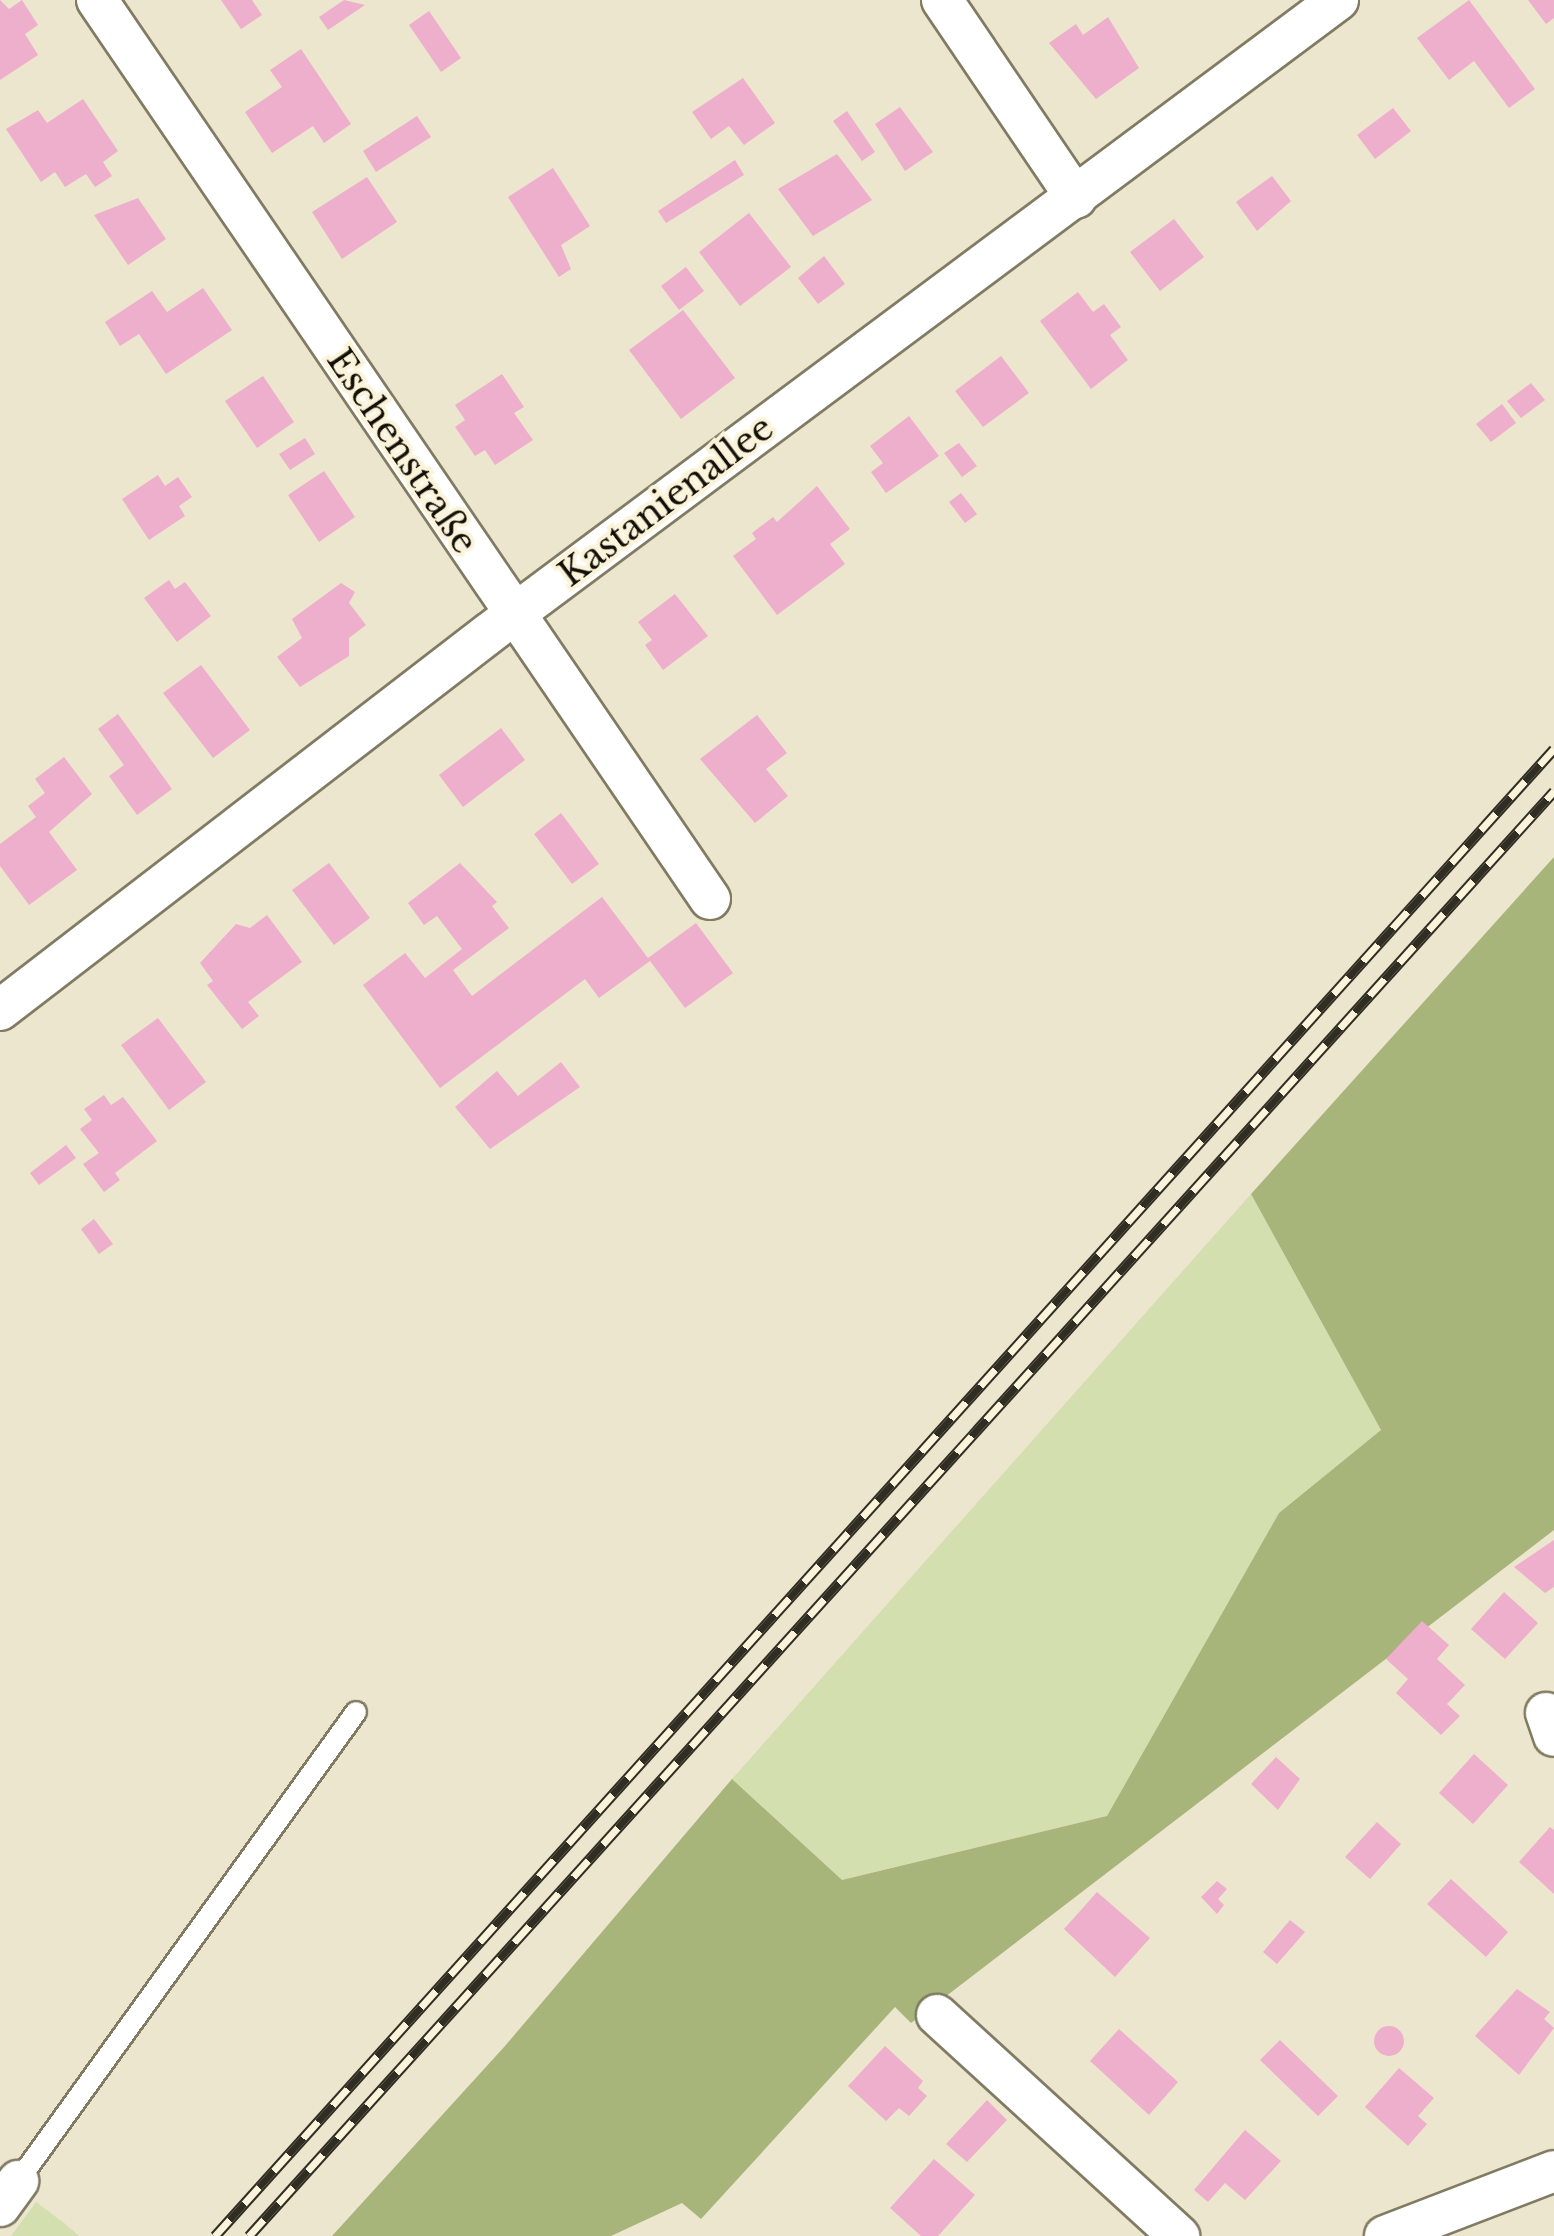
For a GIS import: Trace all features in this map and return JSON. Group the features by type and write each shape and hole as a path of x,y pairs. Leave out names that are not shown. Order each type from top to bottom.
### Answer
{"street":[{"name":"Eschenstraße","path":"97,0 513,615 710,898"},
{"path":"942,0 1076,198"},
{"name":"Kastanienallee","path":"0,1010 513,615 1338,0"},
{"path":"937,2015 1179,2236"},
{"path":"1385,2236 1554,2170"}],"lane":[{"path":"9,2194 356,1712"}],"green space":[{"path":"1554,857 1554,1530 911,2023 895,2007 701,2219 682,2203 611,2236 332,2236 505,2046 732,1779 842,1880 1107,1816 1279,1513 1381,1430 1251,1194"},
{"path":"1251,1194 1381,1430 1279,1513 1107,1816 842,1880 732,1779"},
{"path":"36,2202 64,2223 79,2236 11,2236"}],"building":[{"path":"0,0 9,9 22,0 38,25 25,34 38,55 0,80"},
{"path":"221,0 252,0 262,15 241,29"},
{"path":"344,0 365,5 328,30 319,17"},
{"path":"1469,0 1535,89 1509,108 1474,61 1449,80 1417,38"},
{"path":"1528,0 1554,0 1554,18 1546,24"},
{"path":"429,11 461,58 441,72 409,25"},
{"path":"1108,17 1139,68 1096,99 1049,43 1076,24 1083,35"},
{"path":"301,49 351,124 324,143 313,126 272,153 245,112 282,87 270,70"},
{"path":"743,78 775,123 744,145 729,126 711,139 692,112"},
{"path":"83,99 118,151 103,162 112,176 95,187 86,174 65,187 55,172 41,182 6,129 38,110 47,123"},
{"path":"900,107 933,152 905,171 875,124"},
{"path":"1393,108 1411,131 1375,159 1357,135"},
{"path":"847,111 875,152 862,161 833,121"},
{"path":"417,116 431,137 376,172 363,151"},
{"path":"837,154 872,200 813,236 778,189"},
{"path":"735,160 744,175 666,223 658,211"},
{"path":"553,168 590,226 561,245 571,269 559,277 508,197"},
{"path":"1272,176 1291,201 1257,231 1236,202"},
{"path":"367,177 397,222 342,259 312,212"},
{"path":"138,198 166,239 128,265 94,215"},
{"path":"749,213 791,267 740,306 699,252"},
{"path":"1174,219 1204,257 1160,291 1130,252"},
{"path":"824,256 845,284 818,304 798,278"},
{"path":"686,267 704,291 679,310 661,286"},
{"path":"203,288 232,330 166,374 139,334 120,346 105,322 152,291 167,312"},
{"path":"1078,292 1093,312 1104,304 1121,327 1110,335 1128,360 1091,389 1040,321"},
{"path":"683,310 735,378 681,419 629,350"},
{"path":"1001,356 1029,393 983,427 955,391"},
{"path":"502,374 524,407 514,413 533,440 495,465 485,450 475,456 455,427 465,420 455,405"},
{"path":"263,376 294,422 257,448 225,401"},
{"path":"1531,383 1545,400 1521,418 1507,401"},
{"path":"1502,404 1516,423 1491,442 1476,424"},
{"path":"909,416 939,456 886,493 871,472 883,463 870,446"},
{"path":"305,438 315,454 290,470 279,454"},
{"path":"959,443 977,466 962,477 944,453"},
{"path":"324,471 355,517 319,542 288,495"},
{"path":"158,475 165,486 178,477 192,497 179,506 185,516 149,540 122,499"},
{"path":"817,486 850,529 830,544 845,564 777,615 733,556 756,539 752,533 773,517 777,522"},
{"path":"961,493 977,514 965,523 949,502"},
{"path":"169,580 175,589 185,582 211,616 177,642 144,598"},
{"path":"341,583 355,592 349,603 366,625 349,638 349,656 300,687 277,657 302,638 292,619"},
{"path":"675,594 708,636 663,670 645,645 652,640 638,622"},
{"path":"201,665 250,730 213,758 163,693"},
{"path":"118,714 172,789 137,815 109,776 124,765 98,729"},
{"path":"757,715 787,753 766,769 788,796 755,823 700,759"},
{"path":"501,728 525,760 463,807 439,775"},
{"path":"64,757 92,794 49,832 77,870 29,905 0,866 0,844 36,817 28,806 45,793 35,779"},
{"path":"561,813 599,864 572,884 534,834"},
{"path":"329,863 370,918 334,945 292,890"},
{"path":"460,863 497,902 492,906 509,928 453,970 472,996 602,897 648,958 696,923 733,973 685,1008 650,961 599,998 585,979 440,1088 363,985 405,953 425,978 462,949 437,916 424,925 408,903"},
{"path":"267,915 302,962 248,1002 259,1016 242,1029 207,985 213,981 200,963 236,924 250,928"},
{"path":"158,1018 206,1082 169,1110 121,1045"},
{"path":"561,1062 580,1087 490,1149 455,1107 497,1071 518,1096"},
{"path":"104,1095 111,1105 123,1097 157,1141 115,1173 120,1180 104,1192 83,1164 99,1153 80,1129 92,1120 84,1109"},
{"path":"66,1145 76,1158 39,1185 30,1173"},
{"path":"94,1219 113,1244 99,1254 81,1229"},
{"path":"1554,1540 1554,1587 1545,1593 1514,1567"},
{"path":"1504,1592 1538,1623 1505,1659 1471,1629"},
{"path":"1422,1621 1449,1645 1437,1659 1465,1685 1447,1704 1460,1716 1441,1735 1396,1693 1408,1679 1386,1659"},
{"path":"1474,1754 1508,1785 1473,1824 1439,1793"},
{"path":"1276,1757 1300,1779 1278,1810 1251,1784"},
{"path":"1377,1822 1401,1844 1370,1879 1345,1857"},
{"path":"1550,1827 1554,1830 1554,1894 1519,1862"},
{"path":"1451,1879 1508,1932 1486,1957 1427,1904"},
{"path":"1217,1881 1227,1889 1218,1899 1224,1905 1217,1914 1201,1897"},
{"path":"1097,1892 1150,1938 1115,1977 1064,1929"},
{"path":"1290,1920 1305,1932 1277,1964 1263,1952"},
{"path":"1517,1989 1550,2012 1544,2019 1554,2028 1519,2075 1475,2036"},
{"path":"1389,2026 1399,2031 1404,2041 1399,2051 1389,2056 1379,2051 1374,2041 1379,2031"},
{"path":"1119,2029 1178,2082 1149,2115 1090,2061"},
{"path":"1280,2040 1338,2096 1318,2116 1260,2060"},
{"path":"885,2046 923,2081 918,2088 927,2096 909,2116 899,2108 886,2121 848,2086"},
{"path":"1399,2068 1434,2098 1418,2116 1427,2124 1408,2146 1365,2107"},
{"path":"987,2100 1007,2120 967,2162 946,2144"},
{"path":"1245,2130 1281,2161 1245,2200 1225,2183 1208,2202 1194,2190"},
{"path":"934,2159 975,2195 938,2236 921,2236 890,2208"}],"railway":[{"path":"215,2236 1554,749"},
{"path":"249,2236 1554,791"}]}
